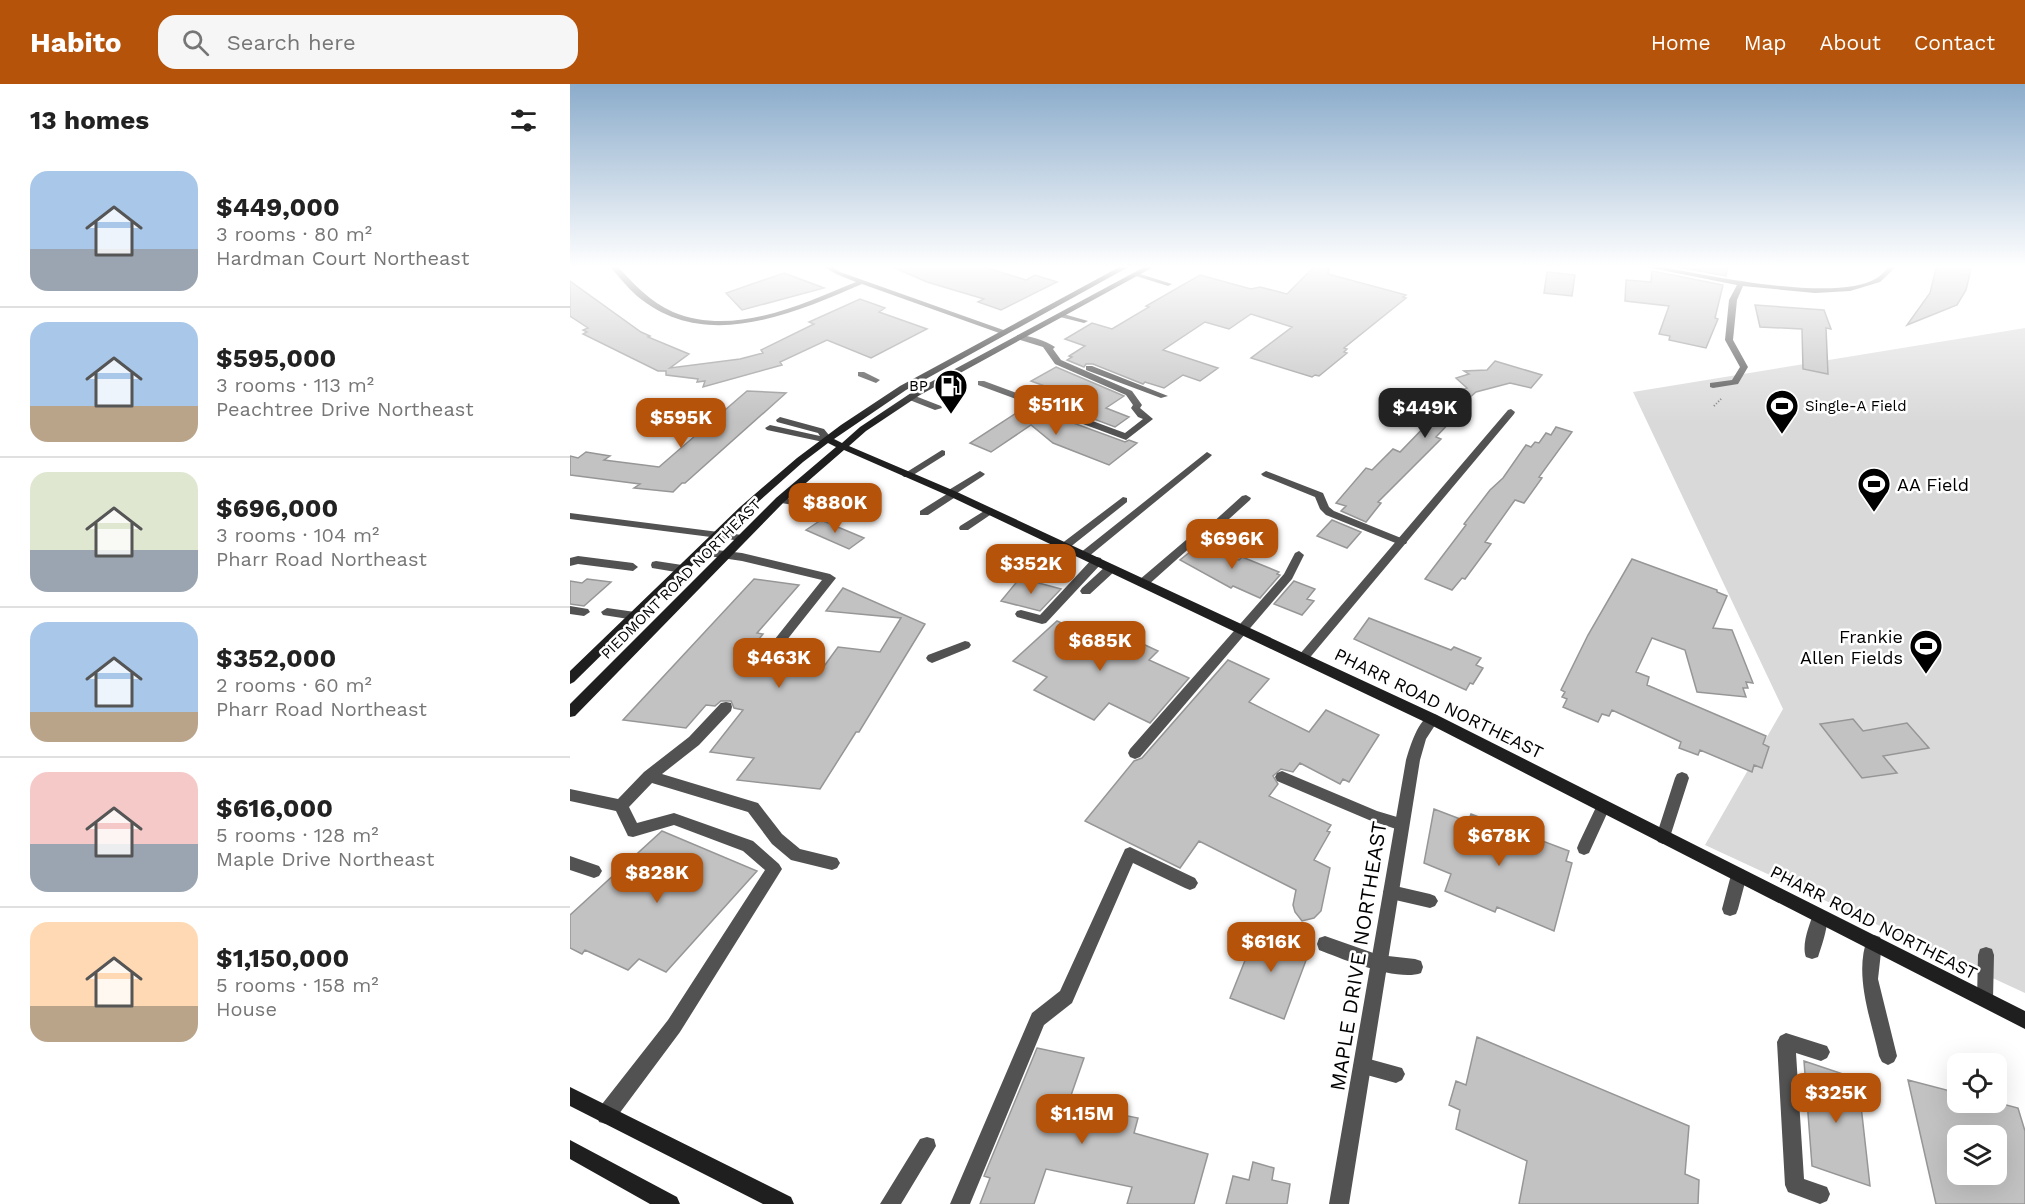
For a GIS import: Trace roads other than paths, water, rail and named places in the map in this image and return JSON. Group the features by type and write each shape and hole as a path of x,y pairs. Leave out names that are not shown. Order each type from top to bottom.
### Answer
{"main road":[{"name":"PIEDMONT ROAD NORTHEAST","path":"570,679 575,668 635,616 717,534 776,480 844,427 903,388 1033,317"},
{"name":"PIEDMONT ROAD NORTHEAST","path":"570,712 742,537 780,500 844,445 880,416 910,397 1059,317"},
{"name":"PHARR ROAD NORTHEAST","path":"828,440 952,493 1432,719 2025,1020"},
{"path":"570,1096 784,1204"},
{"path":"570,1149 670,1204"}],"street":[{"path":"682,317 716,324 740,323 769,317"},
{"path":"963,317 1005,332"},
{"path":"1071,317 1084,321"},
{"path":"1713,386 1735,382 1744,367 1729,340 1731,317"},
{"path":"1020,337 1055,348 1069,361 1164,396"},
{"path":"981,383 1126,438 1149,420 1150,413 1142,405 1138,405 1129,393 1058,362 1044,344"},
{"path":"861,374 876,380"},
{"path":"910,397 938,408"},
{"path":"1303,658 1511,412"},
{"path":"780,420 821,430 828,440"},
{"path":"770,428 828,440"},
{"path":"907,475 942,453"},
{"path":"1084,555 1207,455"},
{"path":"924,513 980,474"},
{"path":"1266,474 1319,495 1325,509 1330,513 1402,542"},
{"path":"1143,583 1190,542 1204,536 1246,498"},
{"path":"780,500 804,504"},
{"path":"1065,546 1123,501"},
{"path":"964,528 989,511"},
{"path":"570,516 742,537"},
{"path":"699,552 725,555 830,578 767,657"},
{"path":"1135,753 1288,576 1299,555"},
{"path":"570,562 578,560 633,567"},
{"path":"1020,614 1042,620 1097,561"},
{"path":"656,566 682,569"},
{"path":"1086,591 1111,568"},
{"path":"570,610 584,612"},
{"path":"606,612 635,616"},
{"path":"932,658 965,645"},
{"path":"621,806 649,776 694,741 726,707"},
{"name":"MAPLE DRIVE NORTHEAST","path":"1339,1204 1413,760 1420,738 1432,719"},
{"path":"649,776 753,807 777,839 796,855 832,862"},
{"path":"1282,777 1402,825"},
{"path":"1663,837 1682,778"},
{"path":"570,795 621,806"},
{"path":"606,1115 674,1026 774,869 748,846 674,819 633,831 621,806"},
{"path":"1584,848 1603,807"},
{"path":"960,1204 1038,1019 1066,997 1130,854 1190,883"},
{"path":"570,863 594,871"},
{"path":"1730,909 1739,876"},
{"path":"1391,892 1430,901"},
{"path":"1812,951 1820,917"},
{"path":"1874,943 1870,978 1888,1056"},
{"path":"1325,944 1379,963 1415,967"},
{"path":"1985,999 1986,955"},
{"path":"1820,1194 1795,1185 1785,1042 1821,1052"},
{"path":"1362,1066 1396,1074"},
{"path":"890,1204 927,1146"}],"place":[{"name":"BP","path":"951,415"},
{"name":"Single-A Field","path":"1782,435"},
{"name":"AA Field","path":"1874,513"},
{"name":"Frankie Allen Fields","path":"1926,675"}]}
